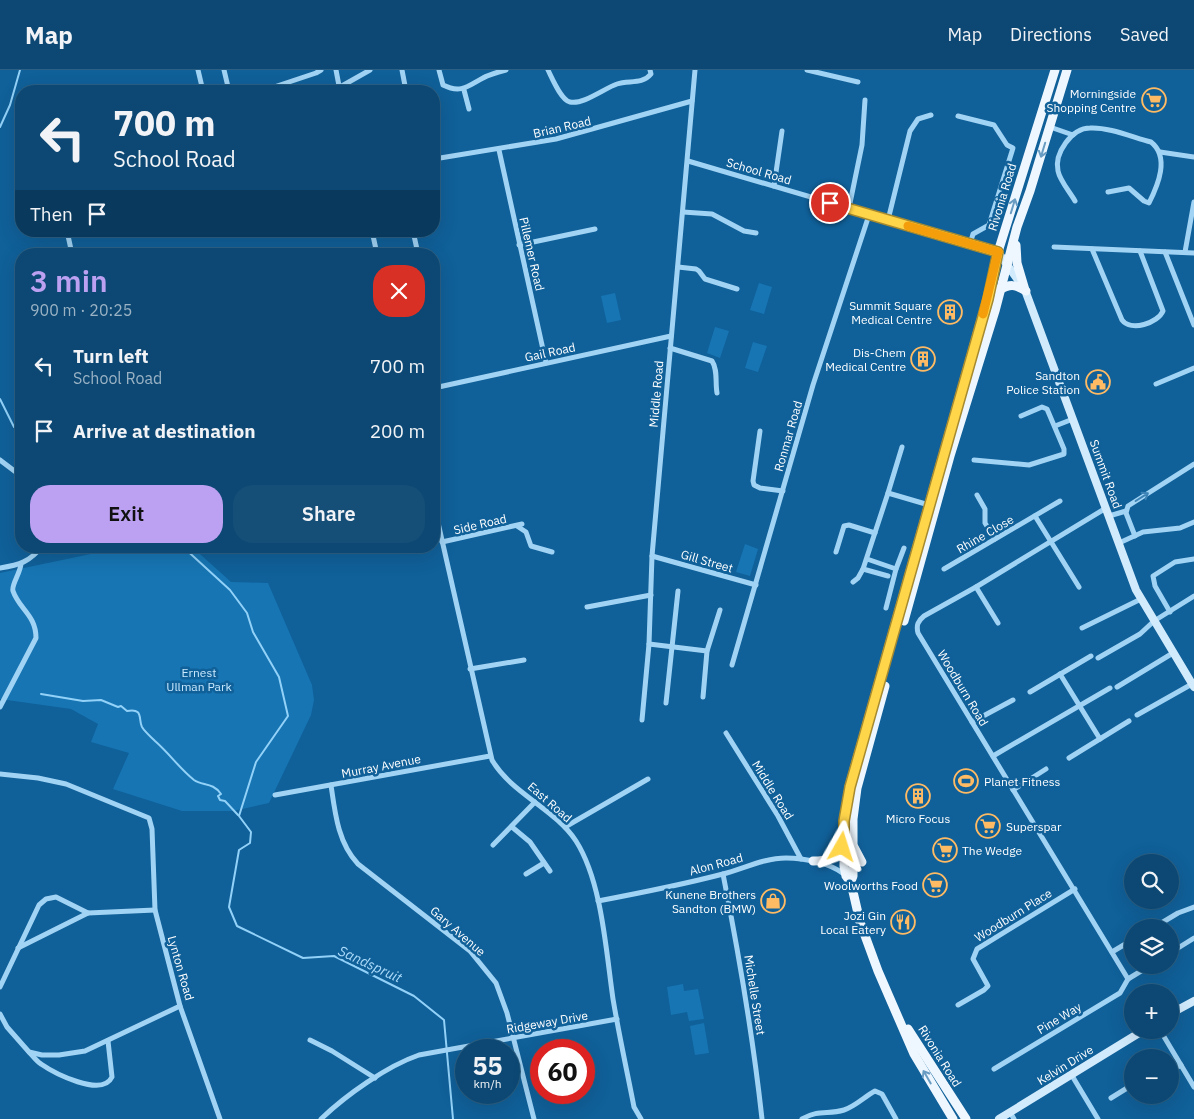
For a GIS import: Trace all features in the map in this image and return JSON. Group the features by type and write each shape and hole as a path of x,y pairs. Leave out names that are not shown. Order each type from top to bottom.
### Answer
{"main road":[{"name":"Rivonia Road","path":"953,1119 914,1054 893,1006 867,944 850,878 845,867 857,788 933,506 960,396 988,299 998,252 1055,70"},
{"name":"Rivonia Road","path":"933,506 971,388 1017,227 1067,70"},
{"path":"1017,227 1016,258 1025,291"},
{"name":"Summit Road","path":"998,252 1025,291 1141,599 1193,686"},
{"path":"999,290 1009,285 1019,286 1025,291"},
{"path":"960,396 966,394 971,388"},
{"path":"813,861 824,861 834,858 848,841 862,862"},
{"path":"1179,1009 1194,1001"},
{"name":"Rivonia Road","path":"893,1006 966,1119"},
{"name":"Kelvin Drive","path":"999,1119 1012,1116 1071,1074 1129,1039"}],"street":[{"path":"198,70 202,85"},
{"path":"224,70 228,85"},
{"path":"280,85 320,70"},
{"path":"336,70 339,85"},
{"path":"346,85 370,70"},
{"path":"402,70 405,85"},
{"path":"439,70 443,85 464,90 489,75 506,70"},
{"path":"548,70 564,100 573,102 602,92 616,84 638,82 650,74 650,70"},
{"name":"Middle Road","path":"642,720 649,644 652,556 695,70"},
{"path":"807,70 858,82"},
{"path":"464,90 469,109"},
{"path":"849,208 862,145 865,100"},
{"name":"Brian Road","path":"440,158 499,150 583,133 692,101"},
{"path":"888,220 910,131 918,119 931,114"},
{"path":"958,116 994,125 1007,145 1013,148 989,225 972,234 970,244"},
{"path":"1050,127 1072,135"},
{"path":"1075,201 1058,172 1057,164 1062,150 1072,135 1084,128 1099,128 1151,142 1160,152 1160,174 1149,202 1144,201 1129,188 1108,192"},
{"path":"774,186 782,131"},
{"name":"Pillemer Road","path":"499,150 546,363"},
{"path":"1160,152 1192,157"},
{"name":"School Road","path":"688,161 998,252"},
{"path":"1186,252 1194,202"},
{"path":"683,212 712,214 744,231 756,233"},
{"name":"Ronmar Road","path":"732,665 813,385 869,215"},
{"path":"519,245 595,229"},
{"path":"1054,247 1194,253"},
{"path":"1092,249 1122,320 1126,325 1131,326 1154,320 1163,311 1140,251"},
{"path":"1165,252 1194,325"},
{"path":"678,267 696,269 705,279 738,289"},
{"name":"Gail Road","path":"440,387 671,336"},
{"path":"670,348 712,361 716,368 717,393"},
{"path":"1156,384 1194,368"},
{"path":"974,460 1029,465 1062,456 1065,453 1055,426 1045,407 1021,416"},
{"path":"1055,426 1073,419"},
{"path":"760,431 753,482 760,488 783,491"},
{"path":"853,582 858,578 863,569 902,447"},
{"path":"0,460 15,471"},
{"path":"1109,516 1126,511 1130,504 1194,464"},
{"path":"888,493 933,506"},
{"path":"977,494 986,509 985,523 995,539"},
{"name":"Rhine Close","path":"944,569 1060,502"},
{"name":"Woodburn Road","path":"1106,508 976,587 924,616 917,625 918,633 1128,979"},
{"path":"1126,511 1135,536"},
{"path":"1035,516 1079,587"},
{"path":"1119,543 1143,532 1180,528 1194,522"},
{"name":"Side Road","path":"442,542 520,525 526,532 530,546 552,552"},
{"path":"836,552 844,526 849,525 875,532"},
{"name":"East Road","path":"440,533 490,756 506,777 565,827 582,851 598,901 617,1019 634,1107 641,1119"},
{"path":"886,608 896,569 904,548"},
{"path":"0,568 21,564 37,553"},
{"name":"Gill Street","path":"652,556 756,585"},
{"path":"866,559 896,569"},
{"path":"1170,612 1155,586 1153,577 1175,562 1194,559"},
{"path":"0,706 36,638 31,618 13,592 13,585 20,573 21,564"},
{"path":"863,569 888,576"},
{"path":"976,587 998,623"},
{"path":"666,703 678,591"},
{"path":"587,607 651,595"},
{"path":"1098,658 1140,634 1154,620 1194,596"},
{"path":"1082,628 1141,599"},
{"path":"703,697 707,651 720,610"},
{"path":"649,644 707,651"},
{"path":"1117,687 1173,653"},
{"path":"1030,692 1091,656"},
{"path":"470,669 524,660"},
{"path":"1060,674 1100,739"},
{"path":"1138,715 1193,686"},
{"path":"993,756 1110,688"},
{"path":"972,722 1013,700"},
{"path":"1069,758 1129,721"},
{"name":"Middle Road","path":"726,733 778,816 801,859"},
{"name":"Murray Avenue","path":"275,795 490,756"},
{"path":"1014,790 1046,768"},
{"name":"Lynton Road","path":"0,774 38,778 66,784 148,818 152,829 155,910 180,1006 220,1119"},
{"path":"565,827 648,779"},
{"name":"Gary Avenue","path":"331,785 338,828 348,854 358,864 470,952 496,983 513,1039"},
{"path":"493,845 535,802"},
{"path":"512,827 530,842 550,871"},
{"name":"Alon Road","path":"598,901 723,874 776,859 801,859 845,867"},
{"path":"526,874 544,863"},
{"name":"Michelle Street","path":"723,874 736,938 762,1119"},
{"name":"Woodburn Place","path":"958,1005 988,986 973,959 977,949 1075,889"},
{"path":"0,987 39,905 46,899 56,897 88,913"},
{"path":"1168,919 1194,907"},
{"path":"18,948 88,913 155,910"},
{"path":"1179,947 1194,938"},
{"path":"1112,952 1124,945"},
{"name":"Pine Way","path":"994,1069 1120,993 1128,979 1136,974"},
{"path":"29,1052 50,1055 80,1053 180,1006"},
{"path":"1,1018 37,1061 82,1084 99,1086 108,1083 112,1077 108,1041"},
{"name":"Ridgeway Drive","path":"513,1039 617,1019"},
{"path":"1165,1039 1194,1087"},
{"path":"310,1040 332,1051 375,1078"},
{"name":"Ridgeway Drive","path":"321,1119 339,1103 375,1078 412,1057 455,1048"},
{"name":"Gary Avenue","path":"520,1066 534,1119"},
{"path":"1071,1074 1098,1119"},
{"path":"1111,1098 1124,1090"},
{"path":"802,1119 814,1113 847,1109 870,1094 878,1092 882,1094 896,1119"},
{"path":"831,1112 831,1119"}],"green space":[{"path":"759,283 772,287 764,314 750,310"},
{"path":"615,293 621,320 607,323 601,296"},
{"path":"715,327 729,331 720,358 707,353"},
{"path":"753,342 767,346 758,372 745,368"},
{"path":"745,544 758,549 750,576 736,572"},
{"name":"Ernest Ullman Park","path":"96,553 199,553 231,582 268,583 312,685 314,700 311,715 269,803 233,811 182,811 113,789 129,753 91,742 98,724 71,709 0,699 0,573"},
{"path":"683,984 684,991 698,989 704,1019 689,1021 687,1012 671,1015 667,987"},
{"path":"704,1023 709,1053 695,1055 690,1026"}],"waterway":[{"name":"Sandspruit","path":"16,85 20,70"},
{"name":"Sandspruit","path":"0,127 10,105 15,88"},
{"name":"Sandspruit","path":"0,399 15,428"},
{"name":"Sandspruit","path":"190,553 230,590 247,613 253,632 279,677 288,716 256,762 239,816 251,832 250,843 239,850 229,907 237,926 303,958 334,956 414,996 444,1020 453,1119"},
{"path":"41,694 83,701 101,700 118,707 121,706 127,711 136,711 145,731 184,771 197,782 218,790 221,794 218,796 220,800 225,801 238,815"}],"slow traffic":[{"path":"908,226 998,252 983,314"}],"place":[{"name":"Morningside Shopping Centre","path":"1154,100"},
{"name":"Summit Square Medical Centre","path":"950,312"},
{"name":"Dis-Chem Medical Centre","path":"923,359"},
{"name":"Sandton Police Station","path":"1098,382"},
{"name":"Planet Fitness","path":"966,781"},
{"name":"Micro Focus","path":"918,796"},
{"name":"Superspar","path":"988,826"},
{"name":"The Wedge","path":"945,850"},
{"name":"Woolworths Food","path":"935,885"},
{"name":"Kunene Brothers Sandton (BMW)","path":"773,901"},
{"name":"Jozi Gin Local Eatery","path":"903,922"}],"route":[{"path":"830,203 998,252 988,299 850,787 842,847"}]}
